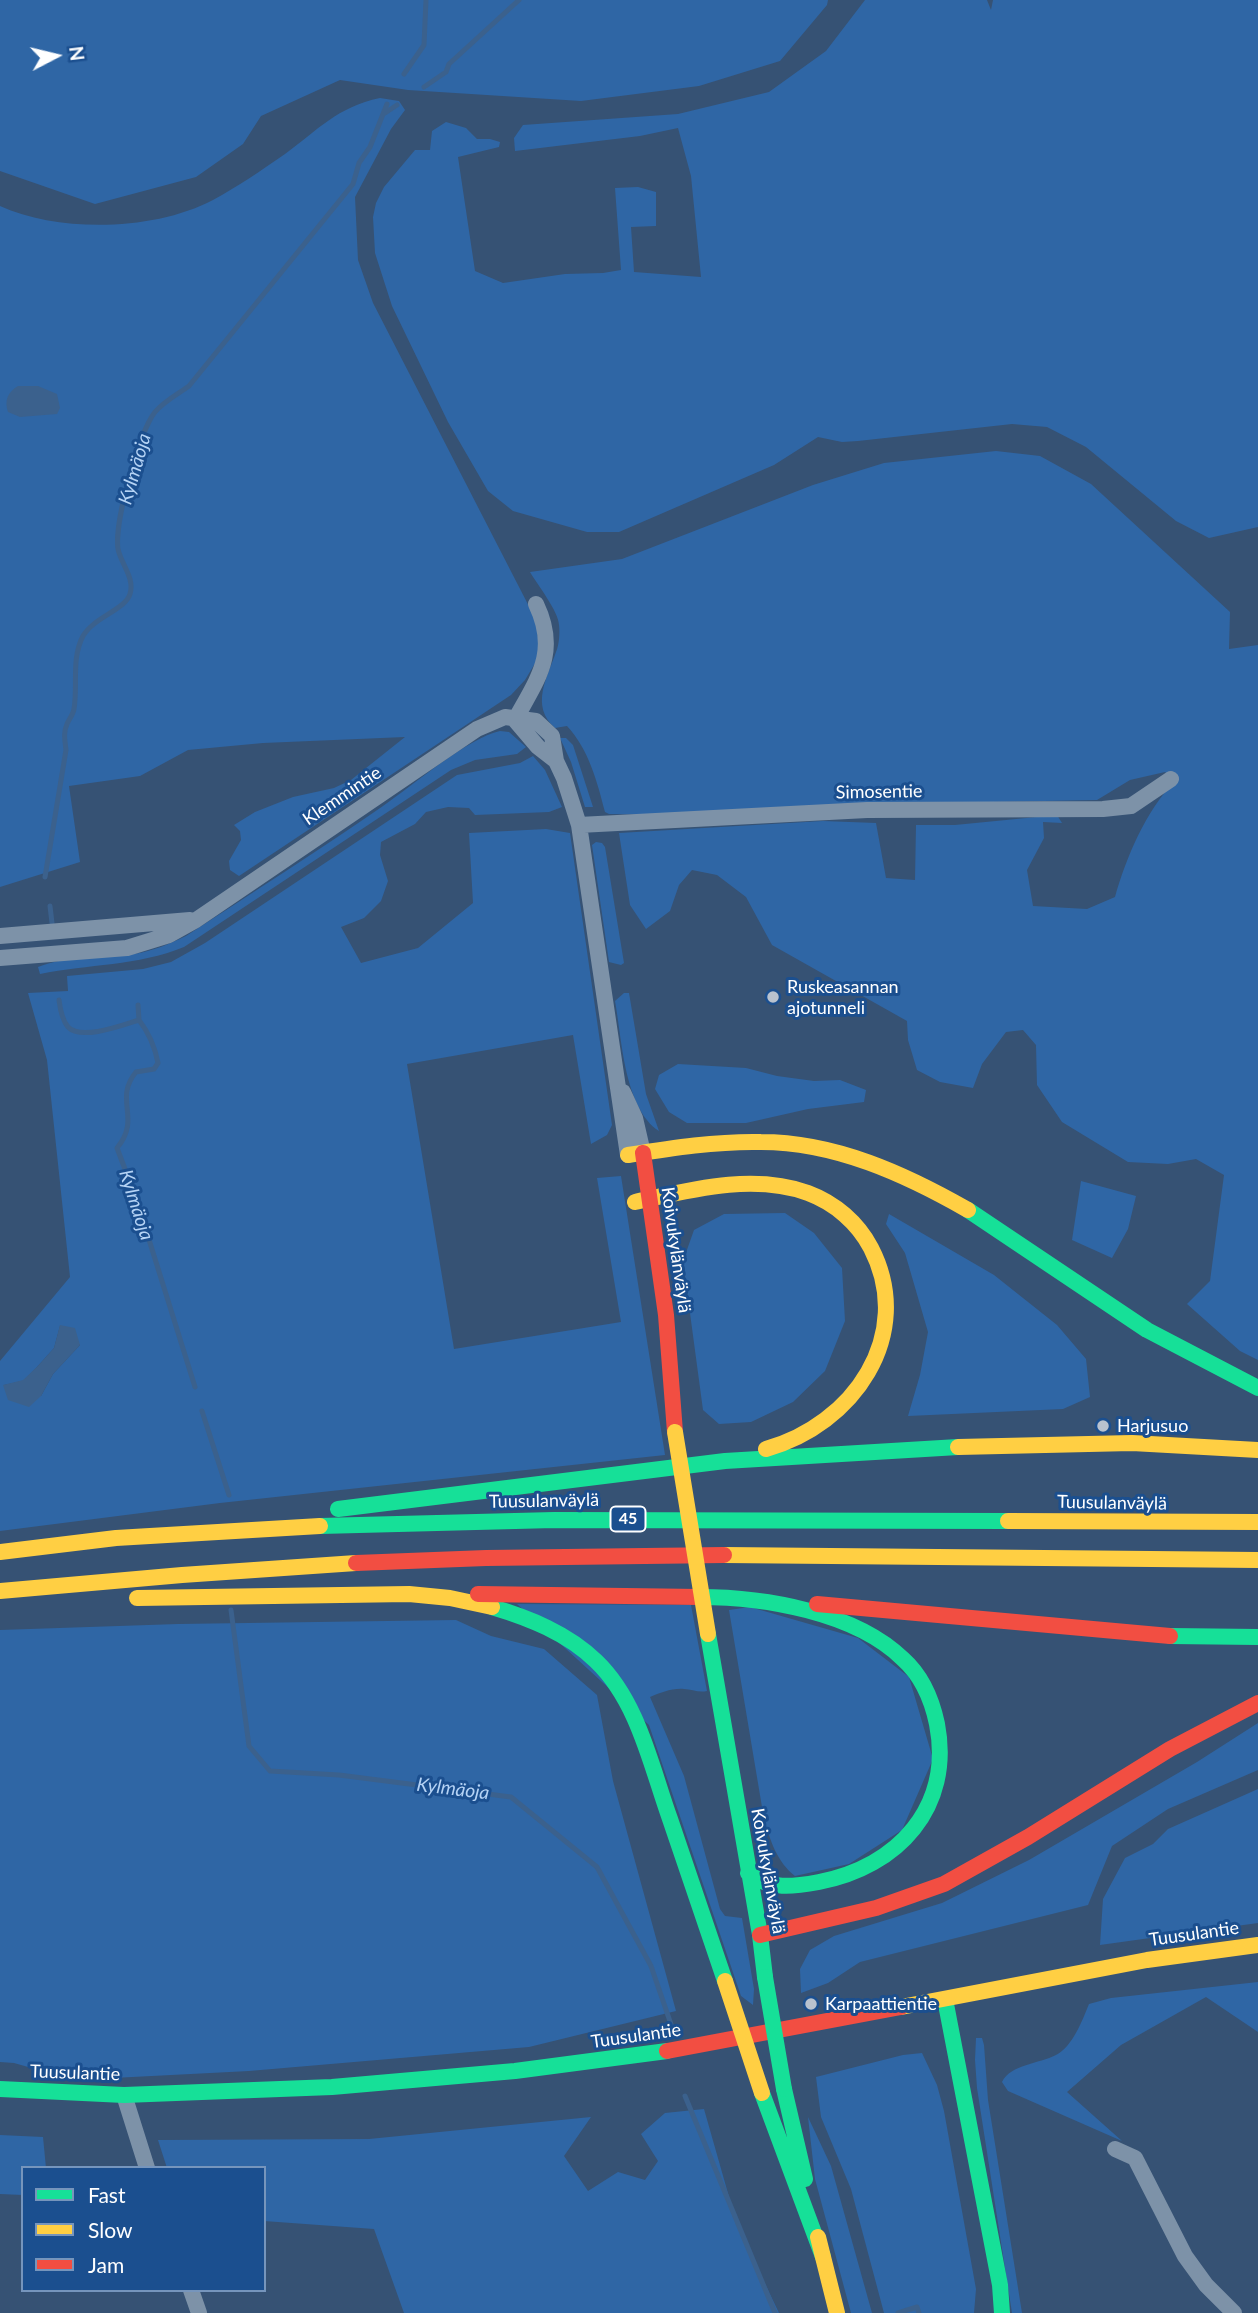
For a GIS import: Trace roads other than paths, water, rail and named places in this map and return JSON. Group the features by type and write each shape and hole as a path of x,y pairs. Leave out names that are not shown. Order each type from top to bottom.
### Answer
{"main road":[{"path":"636,1154 731,1143 773,1142 844,1154 888,1168 962,1204 1134,1321 1198,1358 1258,1388"},
{"name":"Koivukylänväylä","path":"636,1154 651,1316 676,1432 784,2089 837,2313"},
{"path":"642,1201 732,1185 765,1184 801,1190 833,1205 856,1224 873,1250 883,1275 886,1303 884,1331 876,1360 842,1408 821,1426 793,1442 725,1461"},
{"path":"130,1537 283,1515 725,1461 961,1447 1132,1443 1258,1450"},
{"name":"Tuusulanväylä","path":"0,1552 130,1537 482,1521 748,1518 1258,1522"},
{"name":"45","path":"0,1591 276,1569 484,1558 754,1555 1258,1560"},
{"path":"125,1599 288,1594 553,1594 754,1600 874,1608 1189,1638 1258,1637"},
{"path":"429,1594 484,1605 530,1620 567,1640 595,1660 622,1692 640,1731 762,2093 823,2256"},
{"path":"0,1601 84,1600"},
{"path":"748,1873 774,1888 788,1887 830,1881 883,1859 905,1841 923,1816 935,1789 941,1758 940,1728 930,1698 915,1670 892,1649 862,1631 830,1619 754,1600"},
{"path":"760,1934 877,1908 945,1883 985,1862 1172,1749 1258,1703"},
{"name":"Tuusulantie","path":"4,2090 124,2095 400,2082 629,2057 722,2042 1147,1959 1258,1945"},
{"path":"945,1999 998,2271 1002,2313"}],"street":[{"path":"515,720 542,671 547,656 543,617 536,604"},
{"name":"Klemmintie","path":"0,958 127,948 169,935 196,920 477,729 505,717 515,720"},
{"name":"Koivukylänväylä","path":"515,720 536,721 552,736 556,761 579,825 617,1079 635,1118 636,1154"},
{"name":"Simosentie","path":"579,825 867,810 1103,809 1131,806 1171,779"},
{"name":"Klemmintie","path":"0,936 196,920"},
{"path":"124,2095 146,2166"},
{"path":"1115,2148 1135,2158 1185,2256 1206,2285 1234,2313"},
{"path":"192,2292 199,2313"}],"waterway":[{"name":"Kylmäoja","path":"404,74 424,45 426,0"},
{"name":"Kylmäoja","path":"424,87 446,72 449,64 519,0"},
{"name":"Kylmäoja","path":"45,877 66,750 65,731 74,709 79,645 88,629 122,605 130,594 131,582 118,549 118,536 129,478 142,438 155,412 189,386 353,184 359,163 370,147 387,104"},
{"name":"Kylmäoja","path":"385,113 397,105"},
{"name":"Kylmäoja","path":"50,906 52,923"},
{"name":"Kylmäoja","path":"59,1000 64,1021 74,1031 102,1031 139,1020 153,1046 158,1063 154,1069 136,1072 130,1082 126,1100 127,1127 117,1148 136,1198 195,1387"},
{"path":"138,1005 139,1020"},
{"name":"Kylmäoja","path":"202,1411 229,1495"},
{"name":"Kylmäoja","path":"231,1610 249,1746 270,1771 339,1775 511,1797 597,1867 651,1966 674,2033"},
{"name":"Kylmäoja","path":"685,2096 775,2313"},
{"name":"Kylmäoja","path":"898,2313 917,2307 919,2313"}],"place":[{"name":"Ruskeasannan ajotunneli","path":"773,997"},
{"name":"Harjusuo","path":"1103,1426"},
{"name":"Karpaattientie","path":"811,2004"}]}
